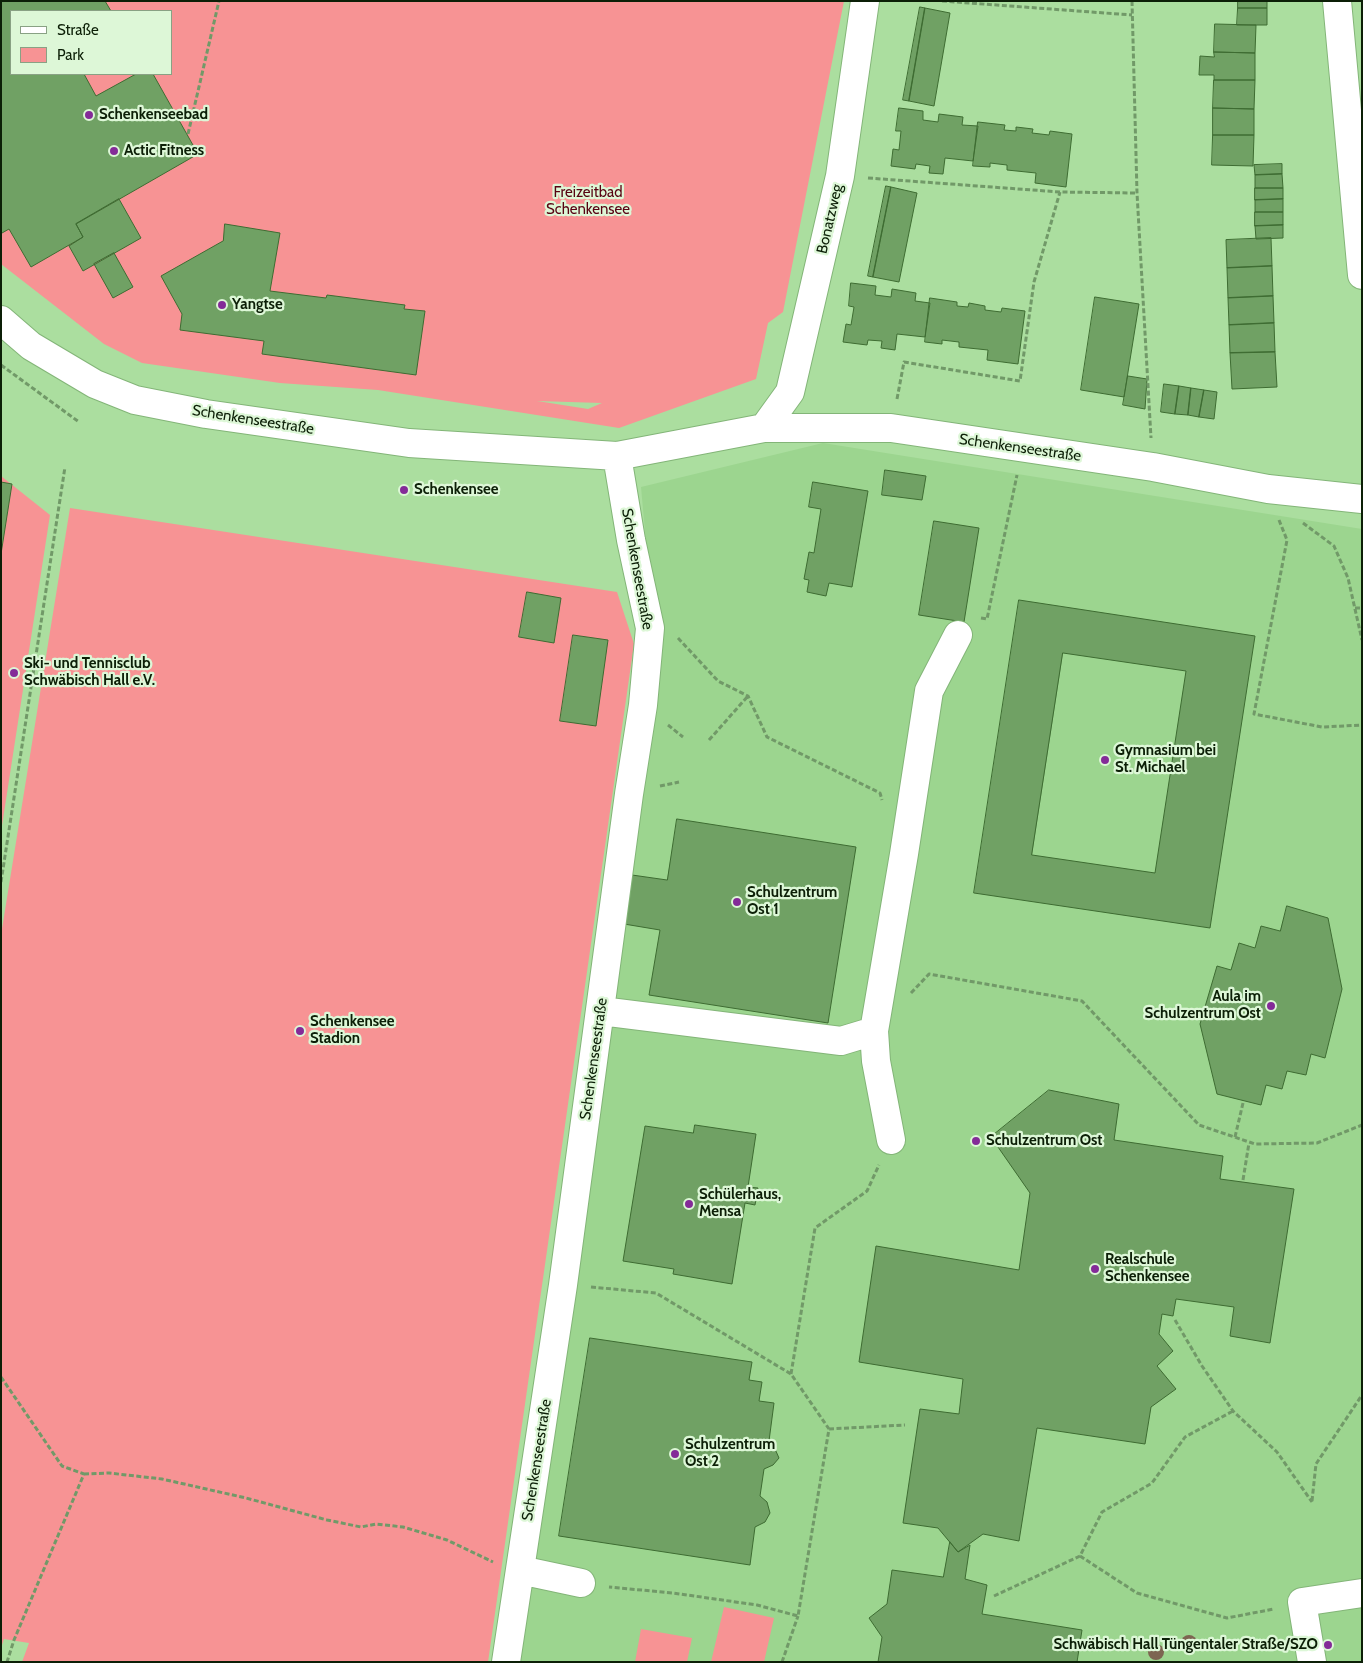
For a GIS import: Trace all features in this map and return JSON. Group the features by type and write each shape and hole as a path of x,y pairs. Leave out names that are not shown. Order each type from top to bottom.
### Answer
{"street":[{"name":"Bonatzweg","path":"764,428 790,392 840,176 865,1"},
{"path":"1337,1 1362,275"},
{"name":"Schenkenseestraße","path":"1,320 31,346 87,379 135,400 206,414 409,443 618,456 764,428 891,428 1153,467 1268,489 1362,499"},
{"name":"Schenkenseestraße","path":"506,1662 563,1284 629,794 643,706 650,628 631,540 618,456"},
{"path":"891,1140 876,1061 874,1031 929,691 958,635"},
{"path":"601,1011 841,1041 874,1031"},
{"path":"520,1570 581,1583"},
{"path":"1312,1662 1302,1602 1362,1593"}],"path":[{"path":"188,134 218,1"},
{"path":"942,1 1132,15"},
{"path":"1132,1 1137,193 1153,467"},
{"path":"840,176 1060,192 1137,193"},
{"path":"891,428 904,362 1020,381 1034,282 1060,192"},
{"path":"1,365 79,422"},
{"path":"987,619 1022,448"},
{"path":"1,882 65,467"},
{"path":"1268,489 1286,540 1254,714 1322,728 1362,725"},
{"path":"1302,521 1334,546 1348,578 1362,640"},
{"path":"1355,608 1362,608"},
{"path":"650,628 674,633 718,681 748,696 767,737 880,793 883,802"},
{"path":"709,740 748,696"},
{"path":"909,995 929,974 1082,1001 1199,1125 1250,1143 1317,1143 1362,1125"},
{"path":"1235,1137 1243,1103"},
{"path":"1243,1180 1250,1143"},
{"path":"791,1374 815,1228 866,1191"},
{"path":"563,1284 656,1293 791,1374 829,1428 798,1616 782,1662"},
{"path":"1175,1320 1202,1366 1233,1411 1277,1452 1312,1502 1316,1464 1362,1395"},
{"path":"1,1377 62,1466 84,1474 109,1473 162,1479 360,1527 376,1524 403,1527 447,1540 501,1566 520,1570"},
{"path":"994,1596 1080,1556 1102,1512 1152,1483 1184,1437 1233,1411"},
{"path":"829,1428 905,1425"},
{"path":"7,1662 14,1640 84,1474"},
{"path":"1080,1556 1137,1593 1227,1618 1262,1613 1302,1602"},
{"path":"581,1583 757,1605 798,1616"}],"shaded area":[{"name":"Schulzentrum Ost","path":"823,443 1362,529 1362,1662 519,1662 653,620 641,487"}],"green space":[{"name":"Freizeitbad Schenkensee","path":"1,1 844,1 783,312 768,323 756,379 619,428 378,390 280,383 142,363 104,344 1,264","holes":["537,401 602,403 588,409"]},
{"name":"Ski- und Tennisclub Schwäbisch Hall e.V.","path":"1,476 50,515 1,832"},
{"path":"70,508 617,592 634,644 488,1662 22,1662 29,1643 4,1639 1,1648 1,935"},
{"path":"724,1607 774,1618 764,1662 711,1662"},
{"path":"641,1629 692,1638 687,1662 635,1662"}],"building":[{"name":"Schenkenseebad","path":"1,1 105,1 110,10 10,10 10,75 85,75 96,96 134,75 154,75 198,154 76,224 83,237 31,267 9,229 1,232"},
{"path":"1238,1 1267,1 1267,8 1238,8"},
{"path":"920,7 925,8 909,101 903,100"},
{"path":"925,8 950,13 934,106 909,101"},
{"path":"1238,8 1267,8 1267,25 1237,25"},
{"path":"1215,24 1256,25 1255,53 1214,52"},
{"path":"1214,52 1255,53 1255,80 1214,80 1214,75 1199,75 1200,56 1214,57"},
{"path":"1214,80 1255,80 1254,109 1213,108"},
{"path":"899,108 923,111 923,120 938,122 939,114 963,117 962,125 978,126 973,161 945,158 943,174 929,173 930,166 916,164 915,169 891,166 893,149 899,150 901,131 896,131"},
{"path":"1213,108 1254,109 1254,135 1213,135"},
{"path":"978,122 1005,125 1004,130 1016,131 1016,127 1033,129 1032,133 1049,135 1050,131 1072,134 1066,187 1035,183 1036,173 1007,170 1007,165 990,163 990,167 973,166"},
{"path":"1213,135 1254,135 1253,166 1212,165"},
{"path":"1282,164 1282,174 1255,175 1254,165"},
{"path":"1282,174 1283,188 1255,188 1255,175"},
{"path":"886,186 891,187 873,277 868,276"},
{"path":"891,187 917,193 899,282 873,277"},
{"path":"1255,188 1283,188 1283,199 1255,200"},
{"path":"119,199 141,238 83,271 69,246 83,237 76,224"},
{"path":"1283,199 1283,212 1255,212 1255,200"},
{"path":"1255,212 1283,212 1283,225 1255,226"},
{"path":"225,224 280,233 270,291 326,298 327,295 405,305 404,309 425,311 416,375 262,354 264,341 180,330 182,314 161,276 223,241"},
{"path":"1283,225 1283,238 1256,239 1255,226"},
{"path":"1271,238 1272,266 1227,268 1226,240"},
{"path":"114,253 133,287 113,298 94,264"},
{"path":"1272,266 1273,296 1228,298 1227,268"},
{"path":"851,283 876,286 875,295 891,297 892,289 916,293 915,301 930,303 925,337 897,334 895,350 881,348 882,341 868,340 867,345 843,342 846,324 851,325 854,307 849,306"},
{"path":"1273,296 1274,323 1229,325 1228,298"},
{"path":"1095,297 1139,304 1124,397 1081,390"},
{"path":"930,298 957,302 957,306 968,307 969,303 985,306 985,310 1001,312 1002,308 1025,311 1018,364 987,360 988,350 959,347 959,342 942,340 942,344 925,342"},
{"path":"1274,323 1275,352 1230,353 1229,325"},
{"path":"1275,352 1277,387 1232,389 1230,353"},
{"path":"1128,376 1147,379 1145,409 1123,405"},
{"path":"1164,384 1179,386 1175,414 1161,412"},
{"path":"1179,386 1191,388 1188,415 1175,414"},
{"path":"1191,388 1204,390 1199,417 1188,415"},
{"path":"1204,390 1217,392 1214,419 1199,417"},
{"path":"885,470 926,476 922,500 882,495"},
{"path":"1,482 12,484 1,554"},
{"path":"813,482 868,491 852,587 829,583 826,596 807,592 809,580 804,579 809,552 814,553 821,509 809,507"},
{"path":"934,521 979,528 964,622 919,615"},
{"path":"527,592 561,598 554,643 519,637"},
{"path":"1019,600 1255,636 1210,928 974,893","holes":["1063,653 1186,671 1155,873 1032,855"]},
{"path":"573,635 608,640 596,726 560,721"},
{"name":"Schulzentrum Ost 1","path":"677,819 856,847 828,1023 649,995 660,930 624,924 632,875 667,880"},
{"name":"Aula im Schulzentrum Ost","path":"1287,906 1328,918 1342,989 1325,1058 1311,1054 1306,1075 1287,1071 1282,1089 1266,1085 1261,1105 1217,1094 1200,1024 1217,966 1231,970 1239,943 1255,948 1261,926 1280,931"},
{"path":"1049,1090 1119,1104 1114,1140 1223,1156 1220,1179 1294,1189 1270,1343 1230,1336 1234,1307 1176,1299 1173,1316 1162,1314 1159,1334 1173,1351 1157,1366 1176,1389 1151,1407 1145,1444 1037,1428 1019,1541 983,1534 958,1552 938,1528 903,1523 920,1409 959,1414 963,1379 859,1362 876,1246 1019,1270 1030,1193 991,1137"},
{"name":"Schülerhaus, Mensa","path":"695,1125 756,1134 748,1187 758,1188 755,1205 745,1203 732,1284 673,1274 674,1269 623,1261 645,1126 693,1133"},
{"name":"Schulzentrum Ost 2","path":"590,1338 752,1362 749,1380 762,1382 759,1401 774,1403 769,1441 779,1458 773,1465 764,1469 760,1496 767,1502 770,1513 765,1522 755,1527 750,1565 559,1536"},
{"path":"950,1542 958,1552 970,1545 965,1579 987,1585 982,1614 1082,1630 1077,1662 878,1662 882,1637 869,1618 887,1604 892,1570 943,1577"}],"place":[{"name":"Schenkenseebad","path":"89,115"},
{"name":"Actic Fitness","path":"114,151"},
{"name":"Yangtse","path":"222,305"},
{"name":"Schenkensee","path":"404,490"},
{"name":"Ski- und Tennisclub Schwäbisch Hall e.V.","path":"14,673"},
{"name":"Gymnasium bei St. Michael","path":"1105,760"},
{"name":"Schulzentrum Ost 1","path":"737,902"},
{"name":"Aula im Schulzentrum Ost","path":"1271,1006"},
{"name":"Schenkensee Stadion","path":"300,1031"},
{"name":"Schulzentrum Ost","path":"976,1141"},
{"name":"Schülerhaus, Mensa","path":"689,1204"},
{"name":"Realschule Schenkensee","path":"1095,1269"},
{"name":"Schulzentrum Ost 2","path":"675,1454"},
{"name":"Schwäbisch Hall Tüngentaler Straße/SZO","path":"1328,1645"}]}
